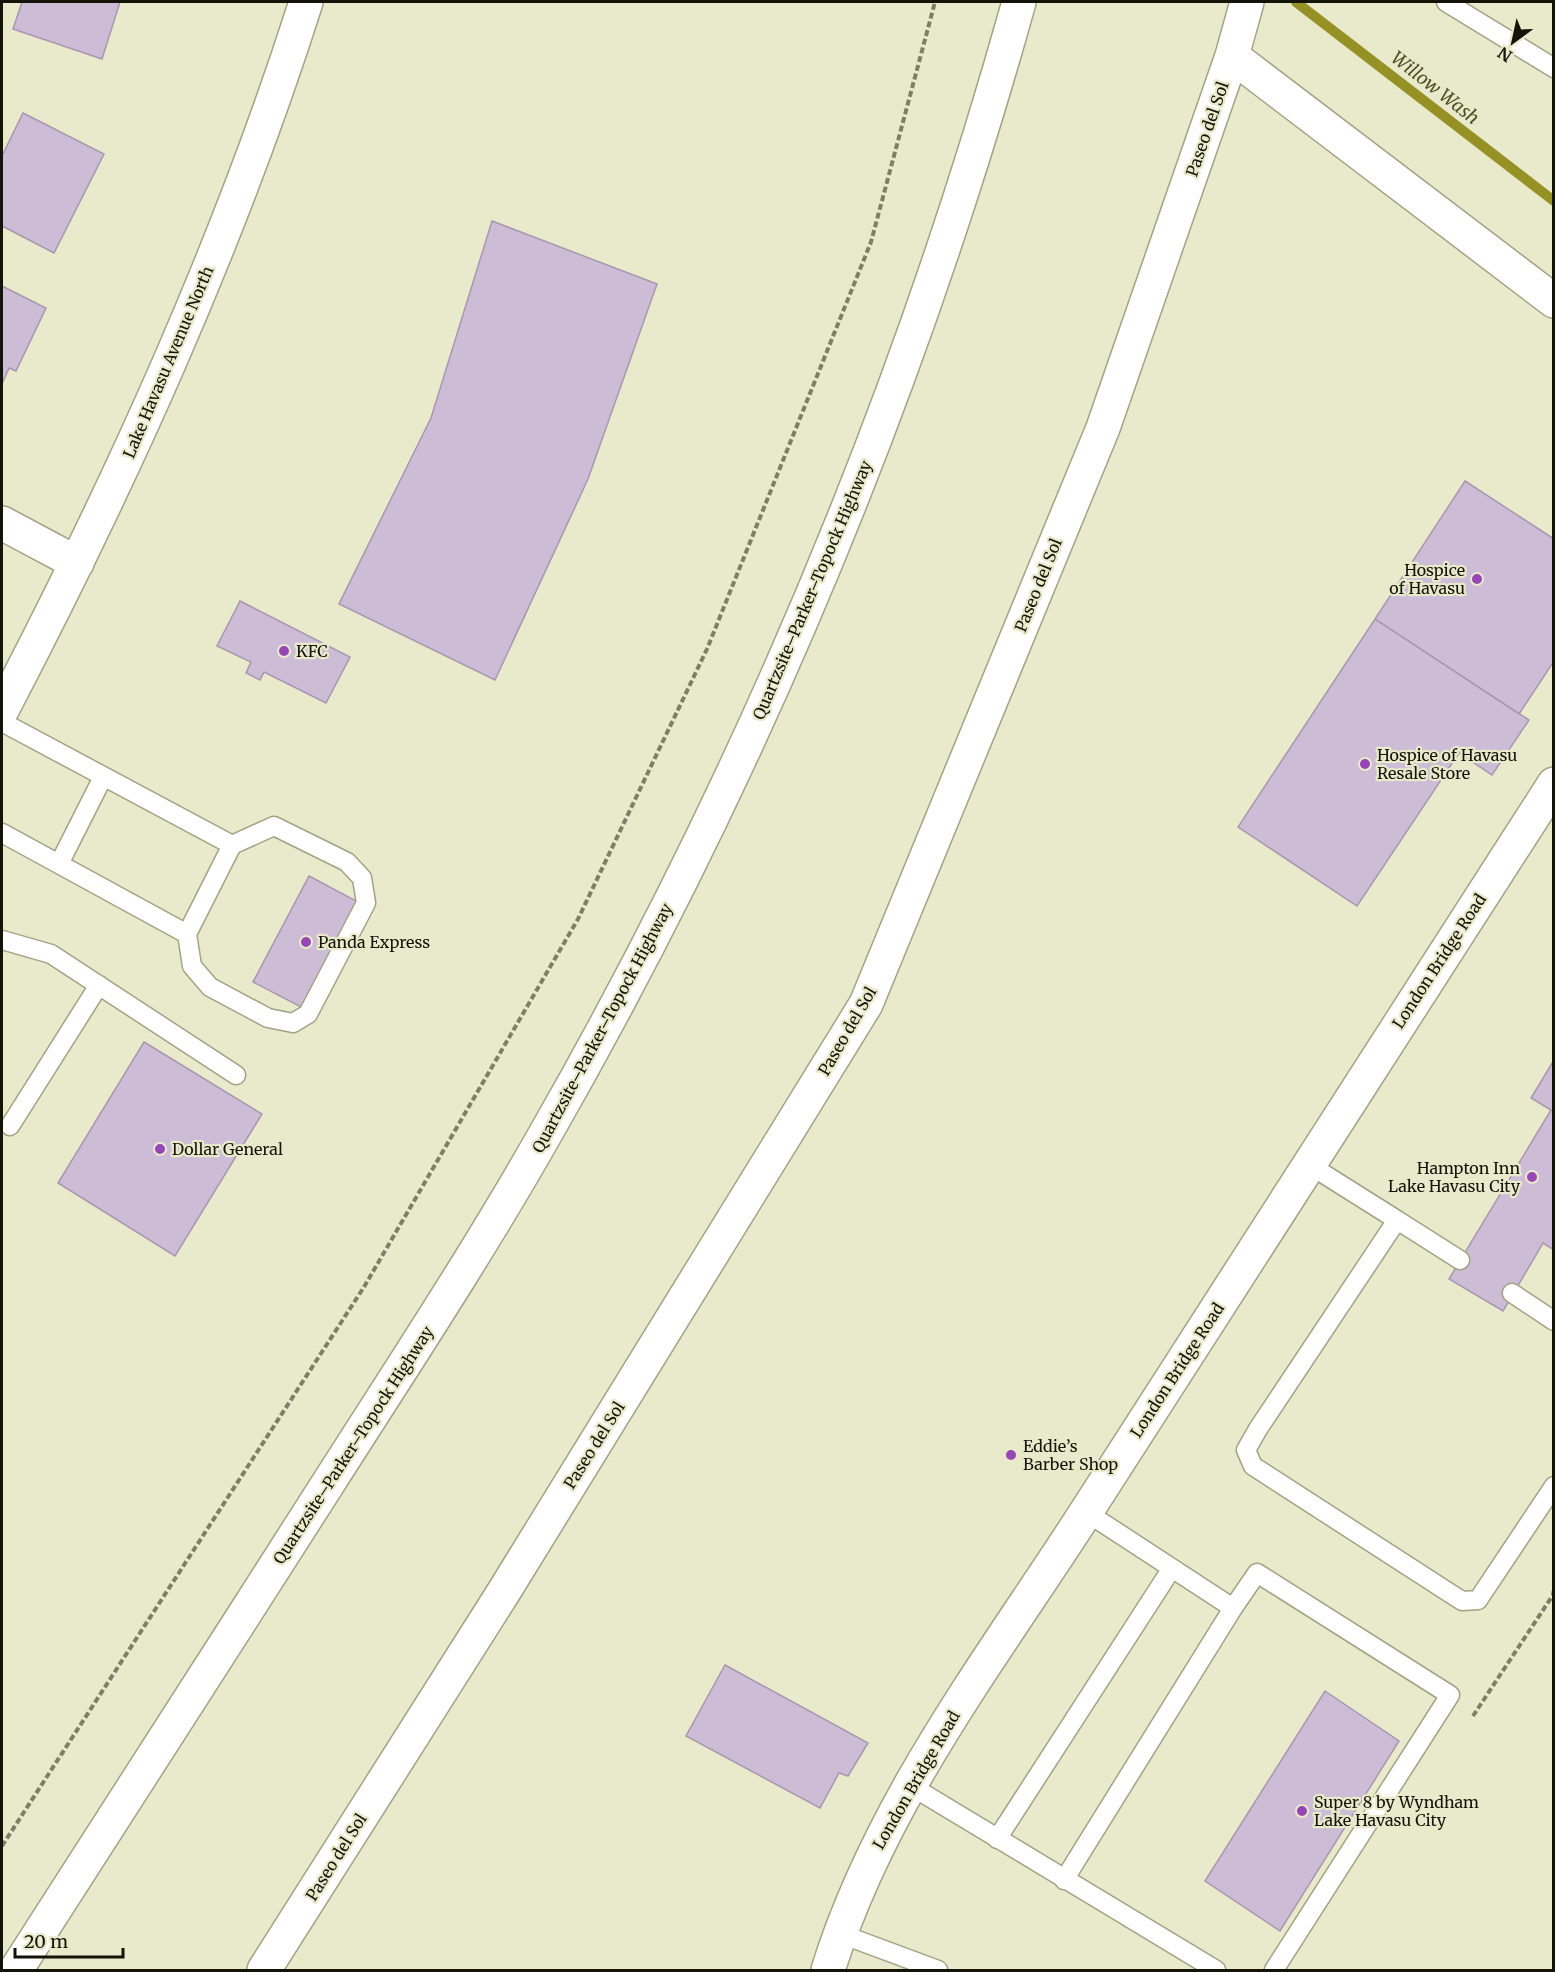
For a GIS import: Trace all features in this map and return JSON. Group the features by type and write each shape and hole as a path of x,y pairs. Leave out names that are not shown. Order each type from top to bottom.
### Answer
{"main road":[{"name":"Lake Havasu Avenue North","path":"2,710 130,453 190,315 245,176 306,2"},
{"name":"Quartzsite–Parker–Topock Highway","path":"16,1971 461,1274 546,1133 626,988 711,820 771,691 836,540 896,386 950,230 1019,2"},
{"name":"Paseo del Sol","path":"264,1971 509,1583 866,1005 1103,428 1232,57 1247,2"},
{"path":"1232,57 1554,301"},
{"path":"2,523 77,563"},
{"name":"London Bridge Road","path":"828,1971 879,1843 944,1728 1086,1512 1554,784"}],"lane":[{"path":"1446,2 1554,68"},
{"path":"2,722 232,845"},
{"path":"59,864 103,777"},
{"path":"274,826 347,862 362,878 366,903 308,1014 293,1023 268,1018 210,987 192,966 187,934 232,845 274,826"},
{"path":"2,833 187,934"},
{"path":"4,945 51,954 236,1075"},
{"path":"10,1126 99,986"},
{"path":"1308,1164 1460,1260"},
{"path":"1397,1220 1258,1429 1246,1450 1253,1466 1462,1601 1478,1600 1554,1486"},
{"path":"1512,1293 1554,1321"},
{"path":"1086,1512 1233,1608"},
{"path":"998,1839 1172,1568"},
{"path":"1064,1880 1257,1573 1450,1695 1274,1971"},
{"path":"911,1786 1216,1971"},
{"path":"841,1934 938,1971"}],"path":[{"path":"2,1846 364,1287 579,919 707,649 871,242 935,2"}],"building":[{"path":"22,2 120,2 102,59 13,29"},
{"path":"23,113 104,154 54,253 2,226 2,156"},
{"path":"492,221 657,284 588,479 495,680 339,604 431,418"},
{"path":"2,286 46,308 16,371 9,368 2,384"},
{"name":"Hospice of Havasu","path":"1465,481 1554,539 1554,661 1519,714 1375,619"},
{"name":"KFC","path":"240,601 350,657 326,703 264,672 260,680 246,673 251,662 217,646"},
{"name":"Hospice of Havasu Resale Store","path":"1375,619 1529,720 1492,775 1459,753 1357,906 1238,827"},
{"name":"Panda Express","path":"309,876 358,902 303,1008 253,982"},
{"name":"Dollar General","path":"144,1042 262,1114 175,1256 58,1183"},
{"name":"Hampton Inn Lake Havasu City","path":"1554,1060 1554,1250 1543,1243 1503,1311 1449,1279 1551,1110 1531,1098"},
{"path":"725,1665 868,1743 848,1776 839,1773 820,1808 686,1736"},
{"name":"Super 8 by Wyndham Lake Havasu City","path":"1325,1691 1399,1741 1280,1931 1205,1881"}],"waterway":[{"name":"Willow Wash","path":"1296,2 1554,201"}],"place":[{"name":"Hospice of Havasu","path":"1477,579"},
{"name":"KFC","path":"284,651"},
{"name":"Hospice of Havasu Resale Store","path":"1365,764"},
{"name":"Panda Express","path":"306,942"},
{"name":"Dollar General","path":"160,1149"},
{"name":"Hampton Inn Lake Havasu City","path":"1532,1177"},
{"name":"Eddie’s Barber Shop","path":"1011,1455"},
{"name":"Super 8 by Wyndham Lake Havasu City","path":"1302,1811"}]}
